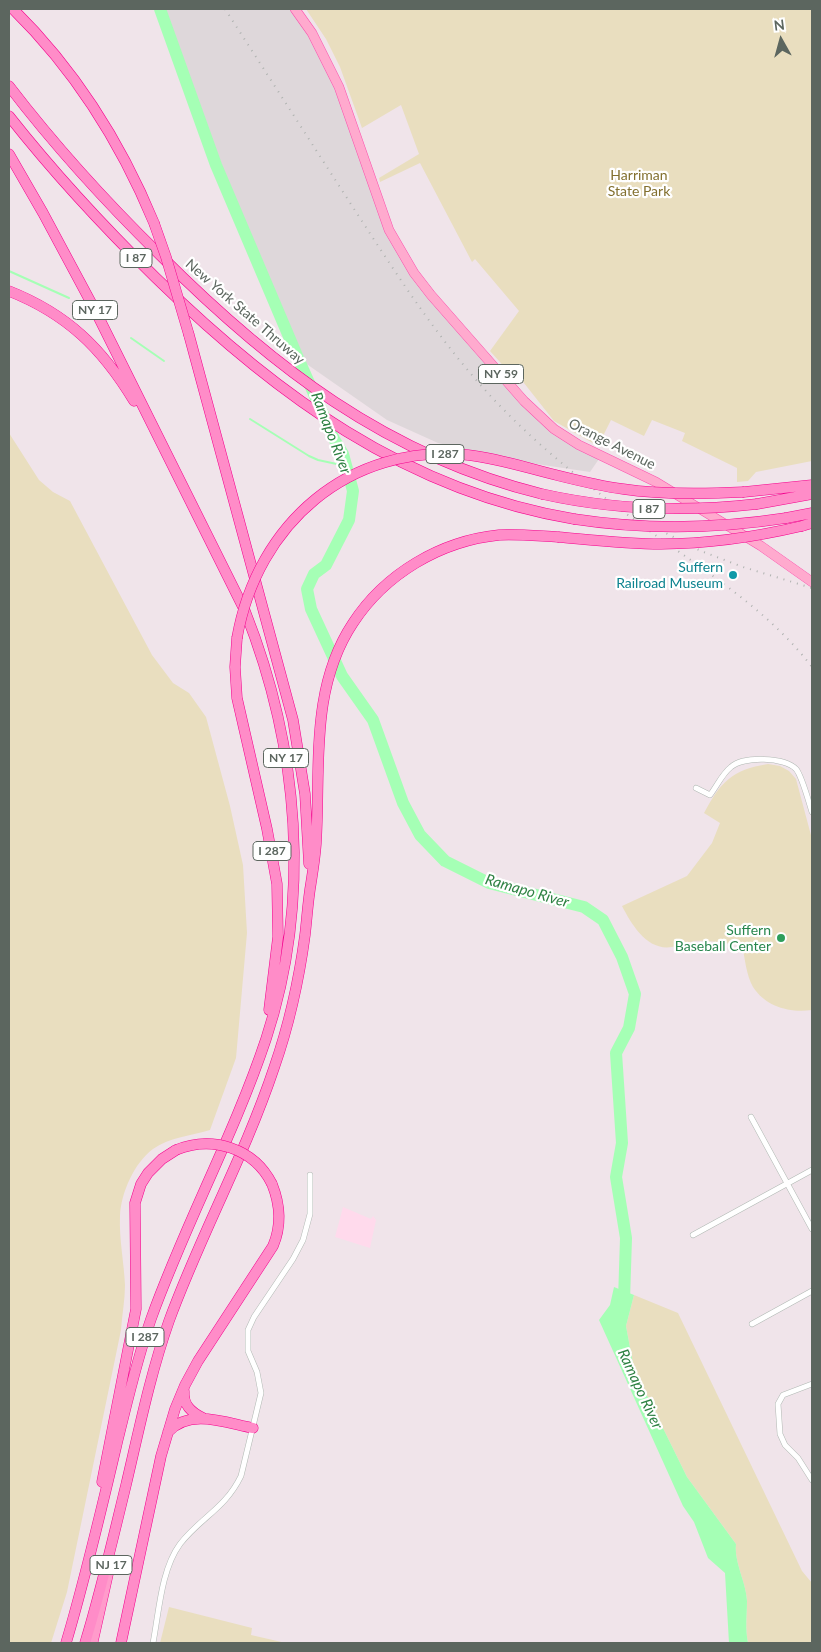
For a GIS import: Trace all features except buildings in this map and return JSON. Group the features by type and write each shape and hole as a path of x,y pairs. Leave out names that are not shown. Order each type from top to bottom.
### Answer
{"highway":[{"name":"NY 17","path":"13,9 49,48 90,103 130,170 154,223 166,257 294,720 305,794 310,884"},
{"name":"New York State Thruway","path":"9,86 78,169 128,223 193,288 260,348 360,419 393,438 441,461 492,480 542,494 593,504 641,508 695,509 757,504 812,494"},
{"name":"I 87","path":"9,116 69,187 138,259 204,322 278,385 354,437 418,471 468,492 520,508 574,520 678,528 733,525 812,513"},
{"name":"NY 17","path":"9,154 74,269 230,579 258,645 274,699 288,770 294,844 291,917 280,987 271,1023 257,1065"},
{"path":"9,291 36,302 59,316 92,344 127,389 175,469"},
{"name":"I 287","path":"66,1643 80,1596 128,1396 144,1341 164,1287 229,1136 257,1065 268,1013 278,937 278,901 271,846 237,698 235,667 237,638 246,597 256,574 275,541 291,521 321,495 342,481 388,462 428,455 465,454 491,458 580,481 626,490 677,493 744,492 812,485"},
{"name":"I 287","path":"85,1643 126,1487 147,1392 169,1323 189,1270 254,1120 282,1043 296,991 305,938 316,845 319,730 322,703 327,679 337,651 349,629 366,604 402,571 434,553 457,544 496,536 524,535 635,543 688,544 732,540 812,523"},
{"path":"91,1547 107,1450 135,1315 134,1216 138,1190 148,1173 162,1159 176,1150 198,1144 228,1147 246,1155 255,1162 264,1171 272,1184 279,1212 278,1233 273,1246 202,1355 185,1385 167,1432 121,1643"},
{"path":"185,1385 183,1393 186,1405 193,1412 204,1418"},
{"path":"167,1432 181,1422 204,1418 253,1428"},
{"name":"NJ 17","path":"93,1643 107,1587 126,1487"}],"main road":[{"name":"Orange Avenue","path":"295,9 312,33 339,87 389,230 414,273 484,356 540,418 554,429 579,445 656,482 761,546 812,582"}],"street":[{"path":"696,788 710,795 732,765 750,760 777,760 786,762 797,770 812,812"},
{"path":"752,1117 812,1229"},
{"path":"693,1235 812,1170"},
{"path":"153,1643 170,1562 186,1538 224,1503 236,1486 244,1464 261,1393 257,1372 248,1351 248,1330 254,1317 293,1259 303,1240 310,1214 310,1176"},
{"path":"752,1324 812,1291"},
{"path":"812,1384 783,1395 778,1404 778,1426 785,1445 798,1458 812,1480"}],"shaded area":[{"path":"160,9 295,9 326,59 380,206 414,273 540,417 601,456 590,472 523,462 438,443 387,420 298,358 216,165"},
{"path":"343,1207 371,1219 373,1216 376,1220 370,1248 335,1237"}],"green space":[{"name":"Harriman State Park","path":"306,9 812,9 812,461 756,472 748,481 737,482 737,468 682,441 685,433 652,420 644,436 611,420 598,446 554,421 520,378 517,381 490,351 519,311 475,259 472,262 420,163 380,182 379,178 419,154 401,105 362,128 340,67 326,39"},
{"path":"9,433 39,480 53,492 70,501 152,655 173,683 189,693 206,717 230,806 243,865 247,933 236,1058 210,1130 173,1139 153,1149 134,1170 123,1198 120,1225 125,1296 121,1330 67,1592 51,1643 9,1643"},
{"path":"768,764 780,766 789,771 796,779 812,839 812,1010 804,1011 779,1007 758,994 749,977 742,945 701,941 672,947 655,945 641,935 622,906 687,876 712,843 720,823 704,813 716,793 728,779 736,774"},
{"path":"634,1295 678,1313 802,1571 812,1583 812,1643 748,1643 746,1627 747,1601 737,1558 736,1544 687,1477 634,1369 626,1326"},
{"path":"169,1607 252,1628 251,1635 286,1643 160,1643"}],"water":[{"path":"614,1287 634,1295 626,1326 634,1369 687,1477 736,1544 737,1558 747,1601 746,1627 748,1643 729,1643 725,1573 708,1558 694,1522 683,1506 599,1320 610,1305"}],"waterway":[{"name":"Ramapo River","path":"160,9 216,165 298,358 334,439 343,454 353,491 349,520 326,565 314,574 307,589 311,609 342,676 373,720 403,803 420,835 445,861 489,883 584,907 603,920 622,957 635,994 629,1028 616,1053 622,1143 616,1177 626,1238 624,1300 622,1307"},
{"path":"9,271 69,298"},
{"path":"131,338 164,361"},
{"path":"250,419 309,456 318,460 346,466"}],"railway":[{"path":"225,9 407,289 443,339 482,386 520,426 575,474 757,610 777,628 812,667"},
{"path":"654,527 701,551 743,567 812,588"}],"place":[{"name":"Suffern Railroad Museum","path":"733,575"},
{"name":"Suffern Baseball Center","path":"781,938"}]}
